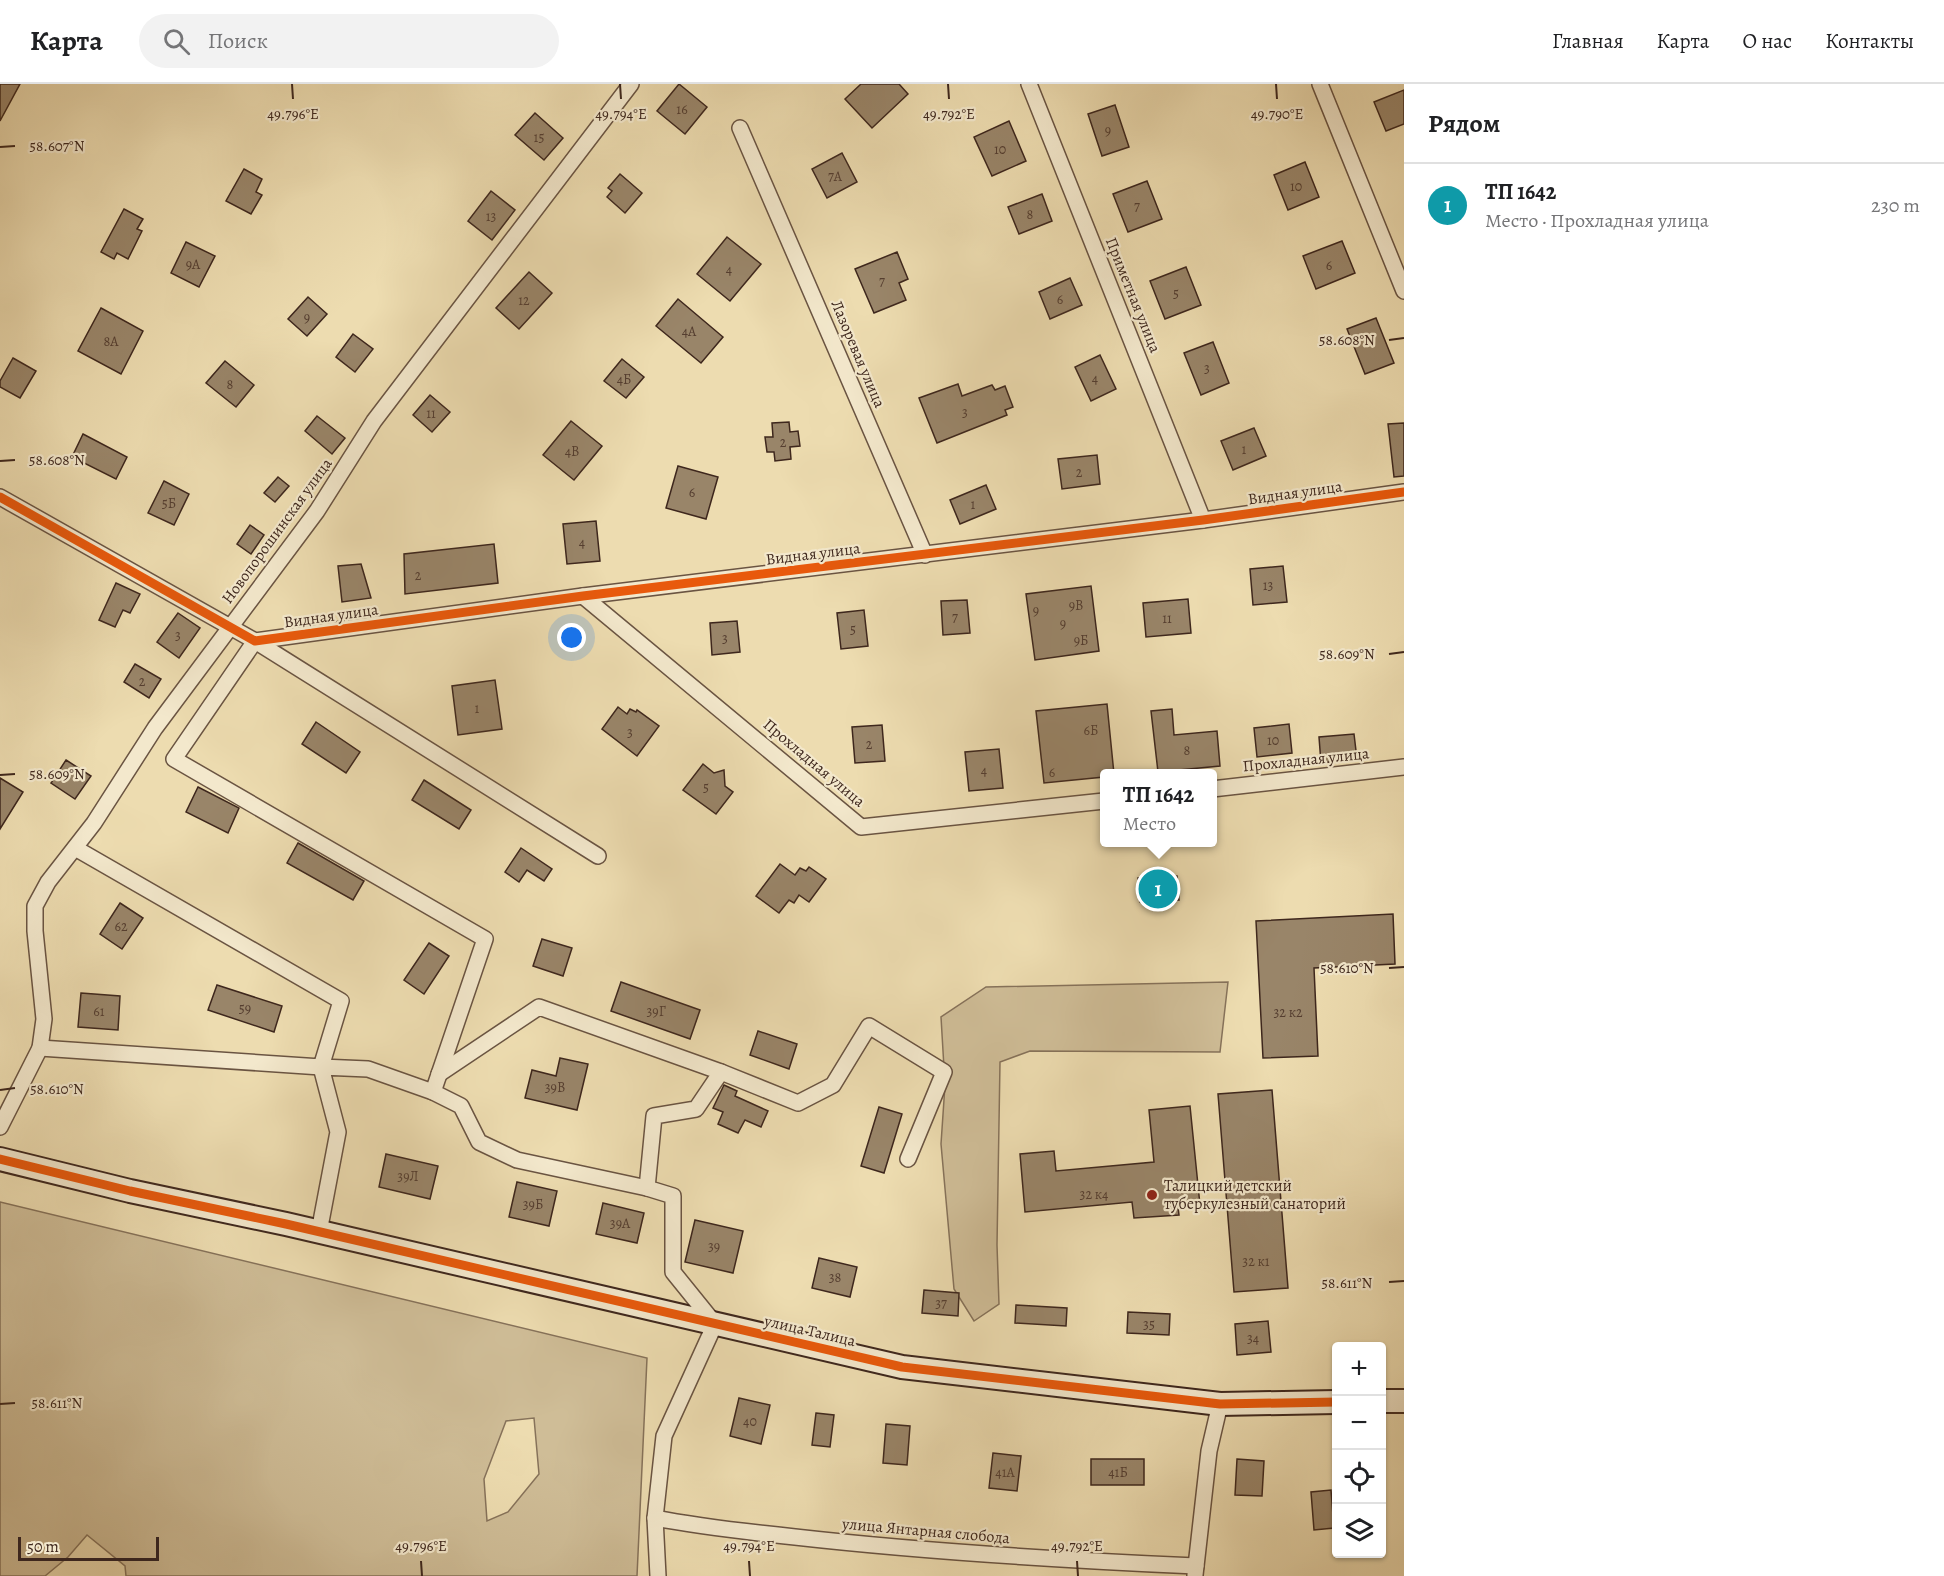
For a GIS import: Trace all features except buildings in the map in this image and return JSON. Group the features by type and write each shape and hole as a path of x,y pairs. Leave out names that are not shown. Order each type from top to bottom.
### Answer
{"street":[{"name":"Новопорошинская улица","path":"0,1127 40,1048 44,1019 35,931 35,906 48,882 94,823 155,728 316,511 374,422 631,84"},
{"name":"Приметная улица","path":"1029,84 1203,520"},
{"path":"1320,84 1404,291"},
{"name":"Лазоревая улица","path":"740,128 925,555"},
{"name":"Видная улица","path":"255,641 583,596 1203,520 1404,492"},
{"path":"0,497 255,641 598,856"},
{"name":"Прохладная улица","path":"583,596 861,827 1100,801"},
{"path":"255,641 174,759 485,939 433,1092"},
{"name":"Прохладная улица","path":"1217,788 1404,767"},
{"path":"75,848 340,1001 321,1067 338,1132 320,1232"},
{"path":"439,1074 539,1007 721,1072 798,1103 833,1084 869,1026 944,1072 908,1159"},
{"path":"40,1048 368,1069 433,1092 461,1106 479,1142 517,1160 647,1188 673,1196 673,1272 715,1324 664,1436 655,1518 658,1576"},
{"path":"647,1188 654,1116 696,1109 721,1072"},
{"name":"улица Талица","path":"0,1159 130,1191 286,1224 902,1367 1220,1404 1332,1402"},
{"path":"1386,1401 1404,1401"},
{"name":"улица Янтарная слобода","path":"655,1518 691,1525 883,1547 1196,1571 1209,1451 1220,1404"}],"shaded area":[{"path":"1228,982 1220,1052 1030,1051 1000,1062 997,1245 999,1304 974,1321 954,1289 941,1144 945,1085 941,1017 986,987"},
{"path":"0,1202 647,1358 637,1576 126,1576 125,1566 87,1535 68,1557 45,1576 0,1576","holes":["534,1418 539,1474 508,1512 487,1521 484,1479 506,1421"]}],"cycle path":[{"path":"0,497 255,641 583,596 1203,520 1404,492"},
{"path":"0,1159 130,1191 286,1224 902,1367 1220,1404 1332,1402"}],"place":[{"name":"ТП 1642","path":"1158,889"},
{"name":"Талицкий детский туберкулезный санаторий","path":"1152,1195"}]}
